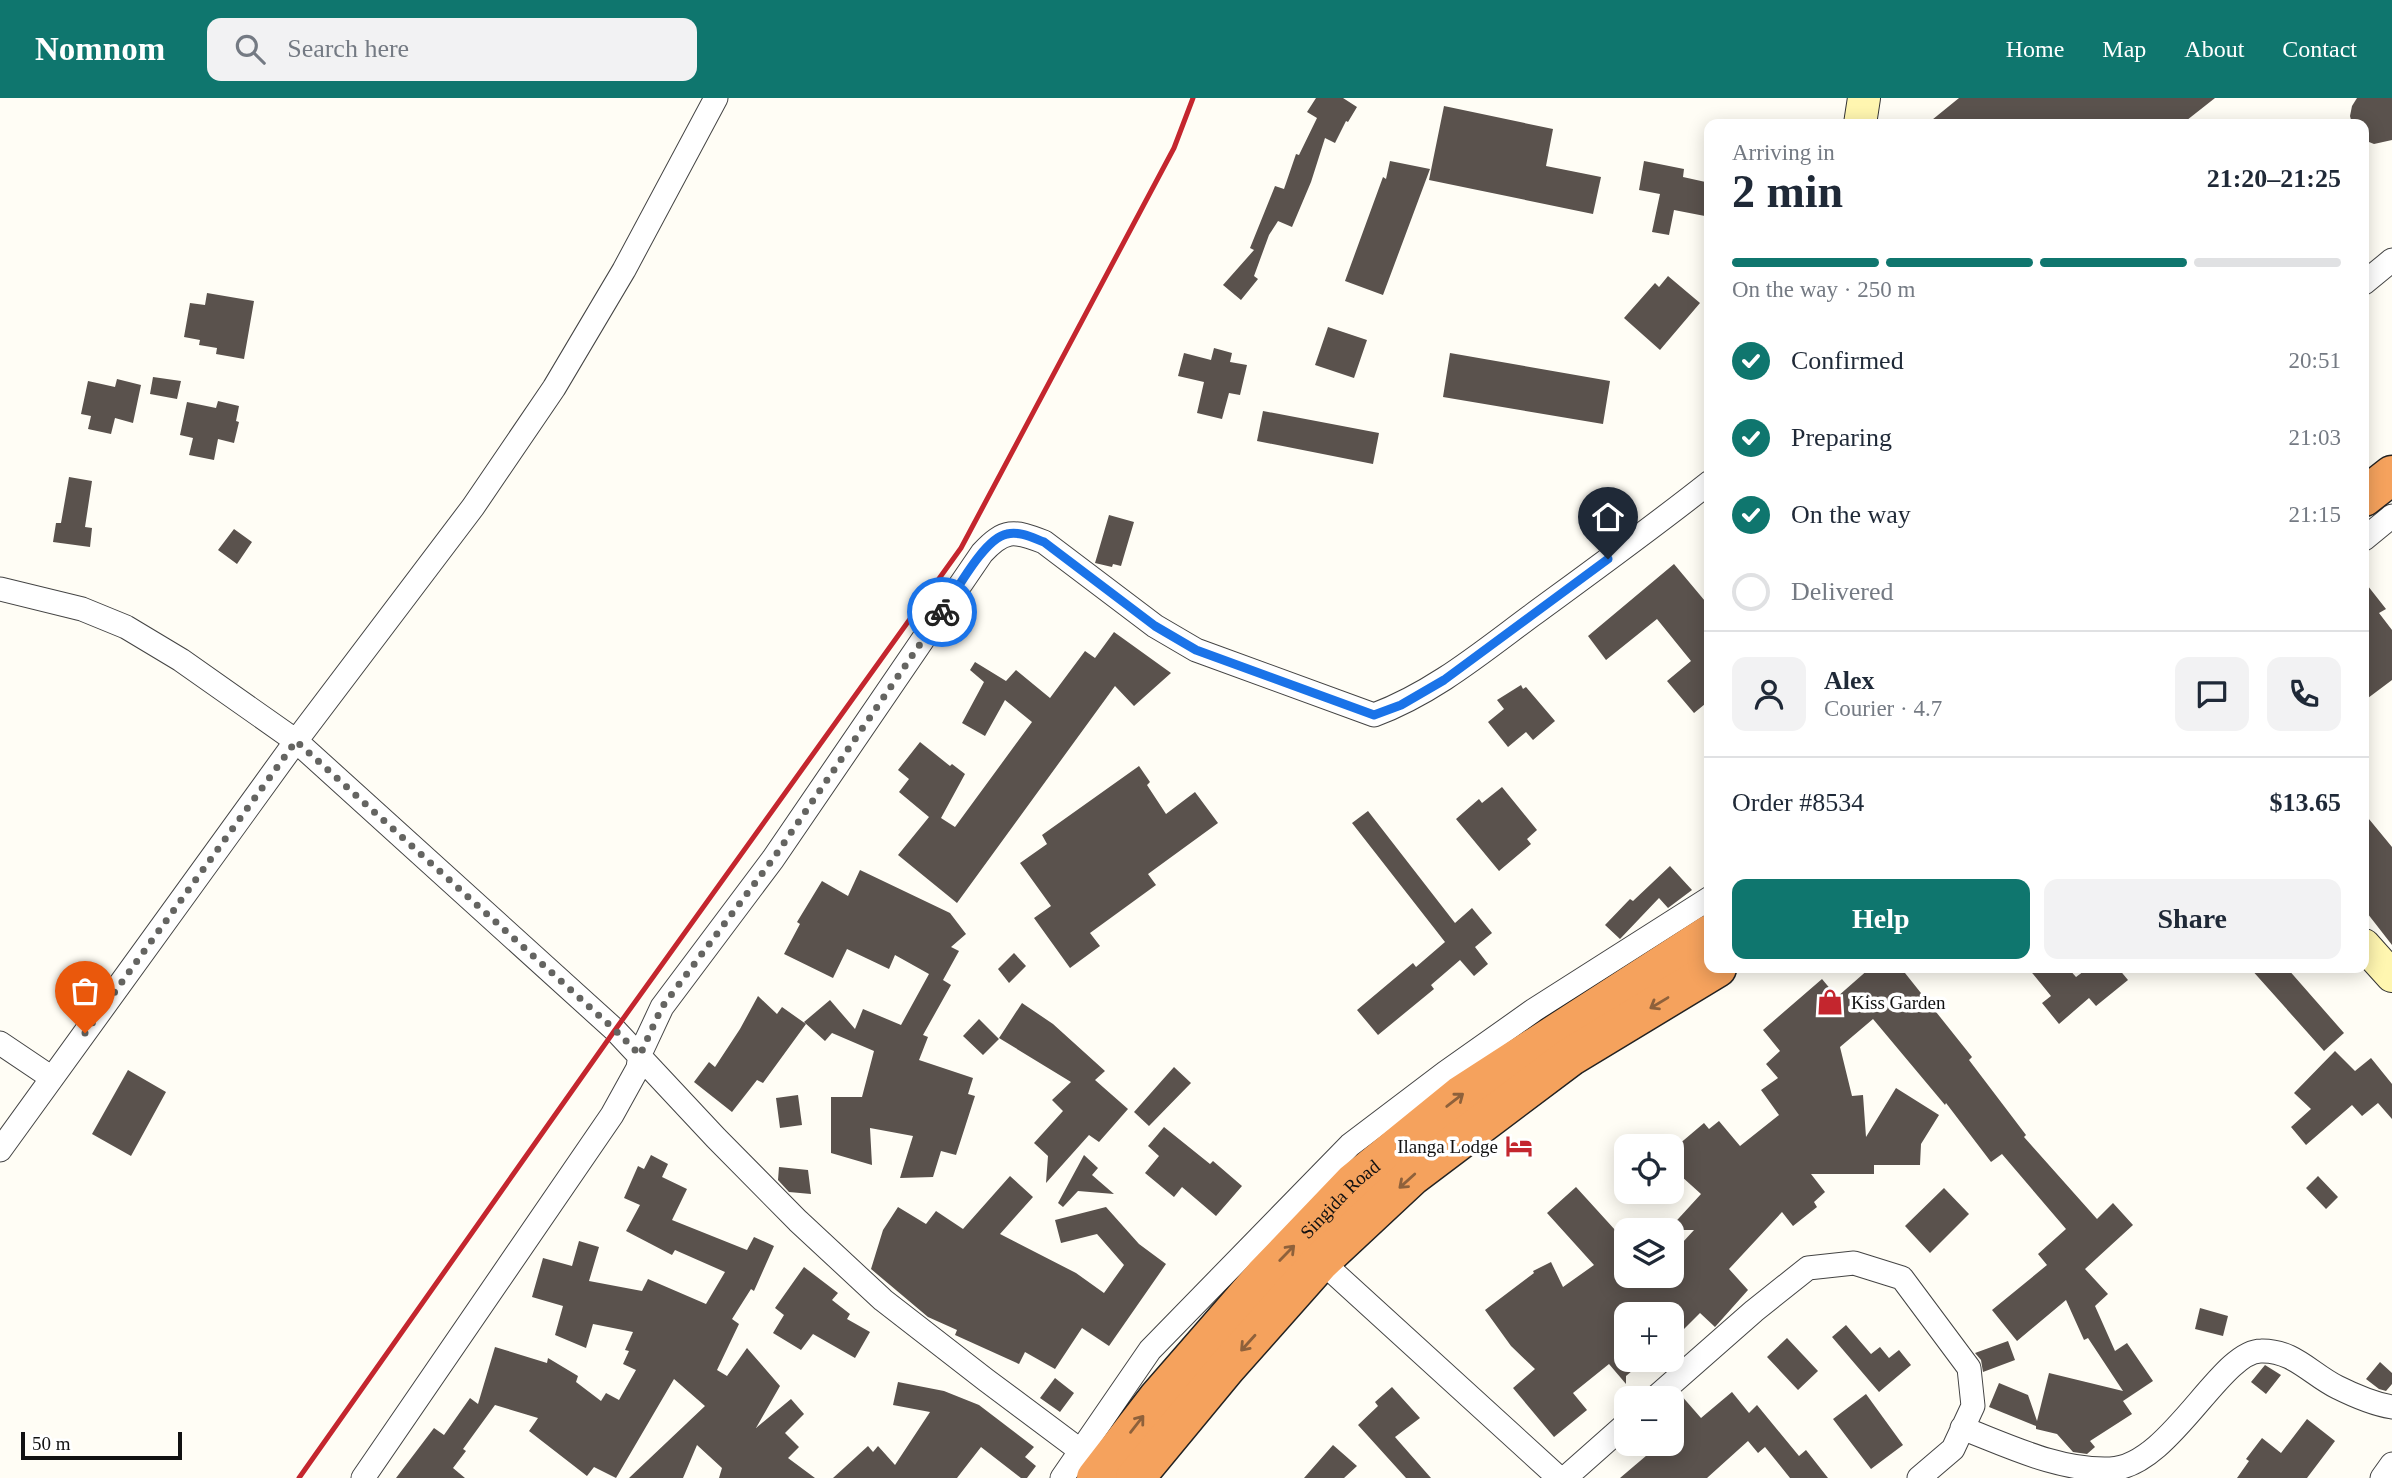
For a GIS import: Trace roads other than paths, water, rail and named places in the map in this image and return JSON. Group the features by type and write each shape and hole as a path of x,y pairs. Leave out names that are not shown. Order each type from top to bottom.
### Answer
{"highway":[{"path":"2369,466 2392,452"},
{"path":"2369,493 2392,475"},
{"name":"Singida Road","path":"1088,1465 1166,1388 1264,1276 1354,1182 1461,1095 1704,938"},
{"name":"Singida Road","path":"1136,1478 1226,1368 1321,1261 1412,1176 1570,1057 1709,973"}],"street":[{"path":"0,1150 296,741 473,507 554,388 624,270 716,98"},
{"path":"1861,119 1864,98"},
{"path":"2369,279 2392,260"},
{"path":"363,1478 612,1115 638,1068 640,1055 662,1007 773,859 982,553 996,537 1009,533 1044,542 1155,626 1196,650 1374,715 1401,705 1444,680 1704,487"},
{"path":"2369,535 2392,516"},
{"path":"0,589 82,609 126,627 181,660 296,741 615,1030 798,1221 883,1300 986,1380 1088,1465"},
{"path":"1062,1478 1088,1465 1150,1350 1350,1145 1534,1010 1704,902"},
{"path":"2369,951 2392,976"},
{"path":"0,1043 52,1078"},
{"path":"1321,1261 1559,1478"},
{"path":"1669,1386 1808,1268 1854,1263 1902,1278 1969,1368 1973,1406 1952,1449 1919,1478"},
{"path":"1962,1428 2059,1464 2112,1469 2136,1462 2167,1438 2238,1360 2259,1350 2297,1359 2336,1386 2392,1407"},
{"path":"1565,1478 1614,1435"},
{"path":"2382,1478 2392,1464"}],"railway":[{"path":"299,1478 615,1030 961,548 1174,148 1193,98"}],"place":[{"name":"Kiss Garden","path":"1830,1002"},
{"name":"Ilanga Lodge","path":"1519,1146"}]}
